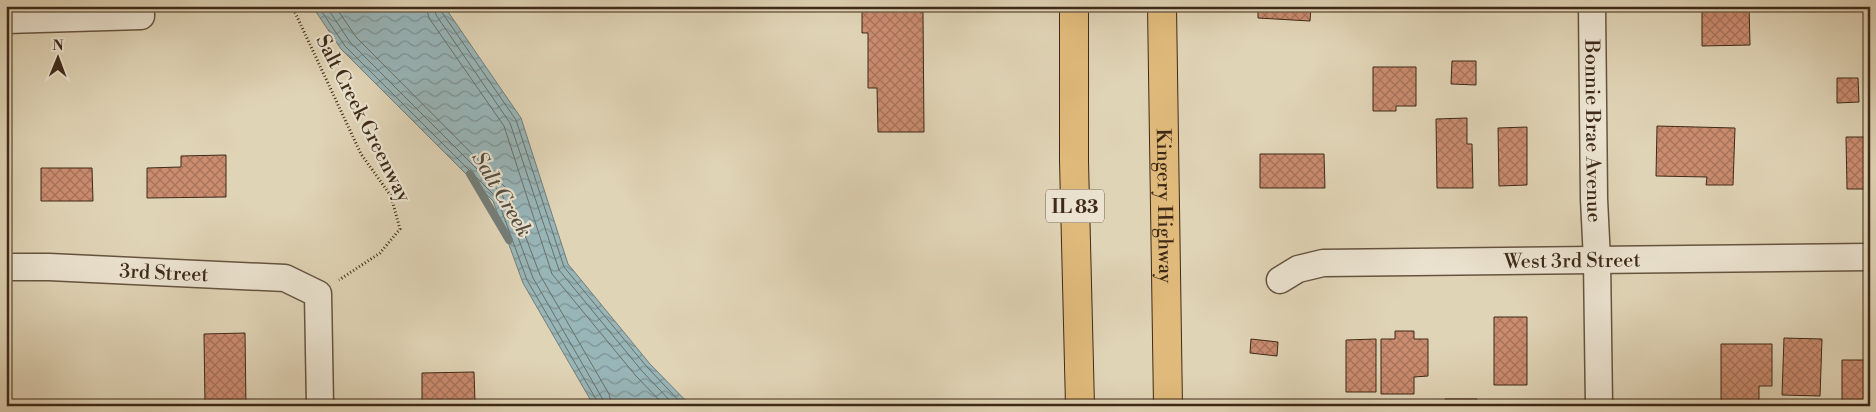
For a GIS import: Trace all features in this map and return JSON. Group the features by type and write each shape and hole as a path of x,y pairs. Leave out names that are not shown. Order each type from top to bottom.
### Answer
{"highway":[{"name":"IL 83","path":"1074,6 1074,161 1080,406"},
{"name":"Kingery Highway","path":"1162,6 1168,406"}],"street":[{"path":"6,20 141,16 141,6"},
{"name":"Bonnie Brae Avenue","path":"1592,6 1599,406"},
{"name":"West 3rd Street","path":"1280,280 1298,269 1324,263 1870,257"},
{"name":"3rd Street","path":"6,267 48,267 285,278 318,294"},
{"path":"318,294 320,406"}],"path":[{"name":"Salt Creek Greenway","path":"292,6 362,154 391,196 400,229 380,253 318,294"}],"water":[{"path":"312,6 444,6 521,118 568,264 650,364 691,406 594,406 523,283 493,201 341,49"}],"building":[{"path":"862,6 920,6 920,13 923,12 924,132 878,132 877,88 868,88 868,33 862,33"},
{"path":"1258,6 1311,6 1310,21 1258,18"},
{"path":"1702,6 1749,6 1750,45 1702,46"},
{"path":"1452,61 1476,61 1476,85 1451,84"},
{"path":"1373,67 1416,67 1416,106 1396,106 1396,111 1373,111"},
{"path":"1837,78 1858,78 1859,102 1837,103"},
{"path":"1467,118 1467,144 1472,144 1473,188 1437,188 1436,119"},
{"path":"1657,126 1735,128 1733,185 1706,185 1707,177 1656,176"},
{"path":"1527,127 1527,185 1499,186 1498,128"},
{"path":"1846,137 1870,137 1870,189 1847,189"},
{"path":"1260,154 1324,154 1325,188 1260,188"},
{"path":"226,155 226,197 147,198 147,168 181,167 181,156"},
{"path":"41,168 92,168 93,201 41,201"},
{"path":"1494,317 1527,317 1527,385 1494,385"},
{"path":"1395,331 1414,331 1414,339 1428,339 1428,376 1414,377 1414,394 1381,394 1381,339 1395,339"},
{"path":"245,333 246,406 205,406 204,334"},
{"path":"1784,338 1822,339 1820,396 1782,395"},
{"path":"1251,339 1278,342 1277,356 1250,353"},
{"path":"1376,339 1376,392 1346,392 1346,340"},
{"path":"1865,339 1870,339 1870,406 1842,406 1842,360 1865,360"},
{"path":"1721,344 1772,344 1772,386 1759,386 1759,406 1721,406"},
{"path":"474,372 475,402 455,402 455,406 422,406 422,373"},
{"path":"1445,399 1477,399 1477,406 1445,406"}],"waterway":[{"name":"Salt Creek","path":"470,174 509,240"}]}
